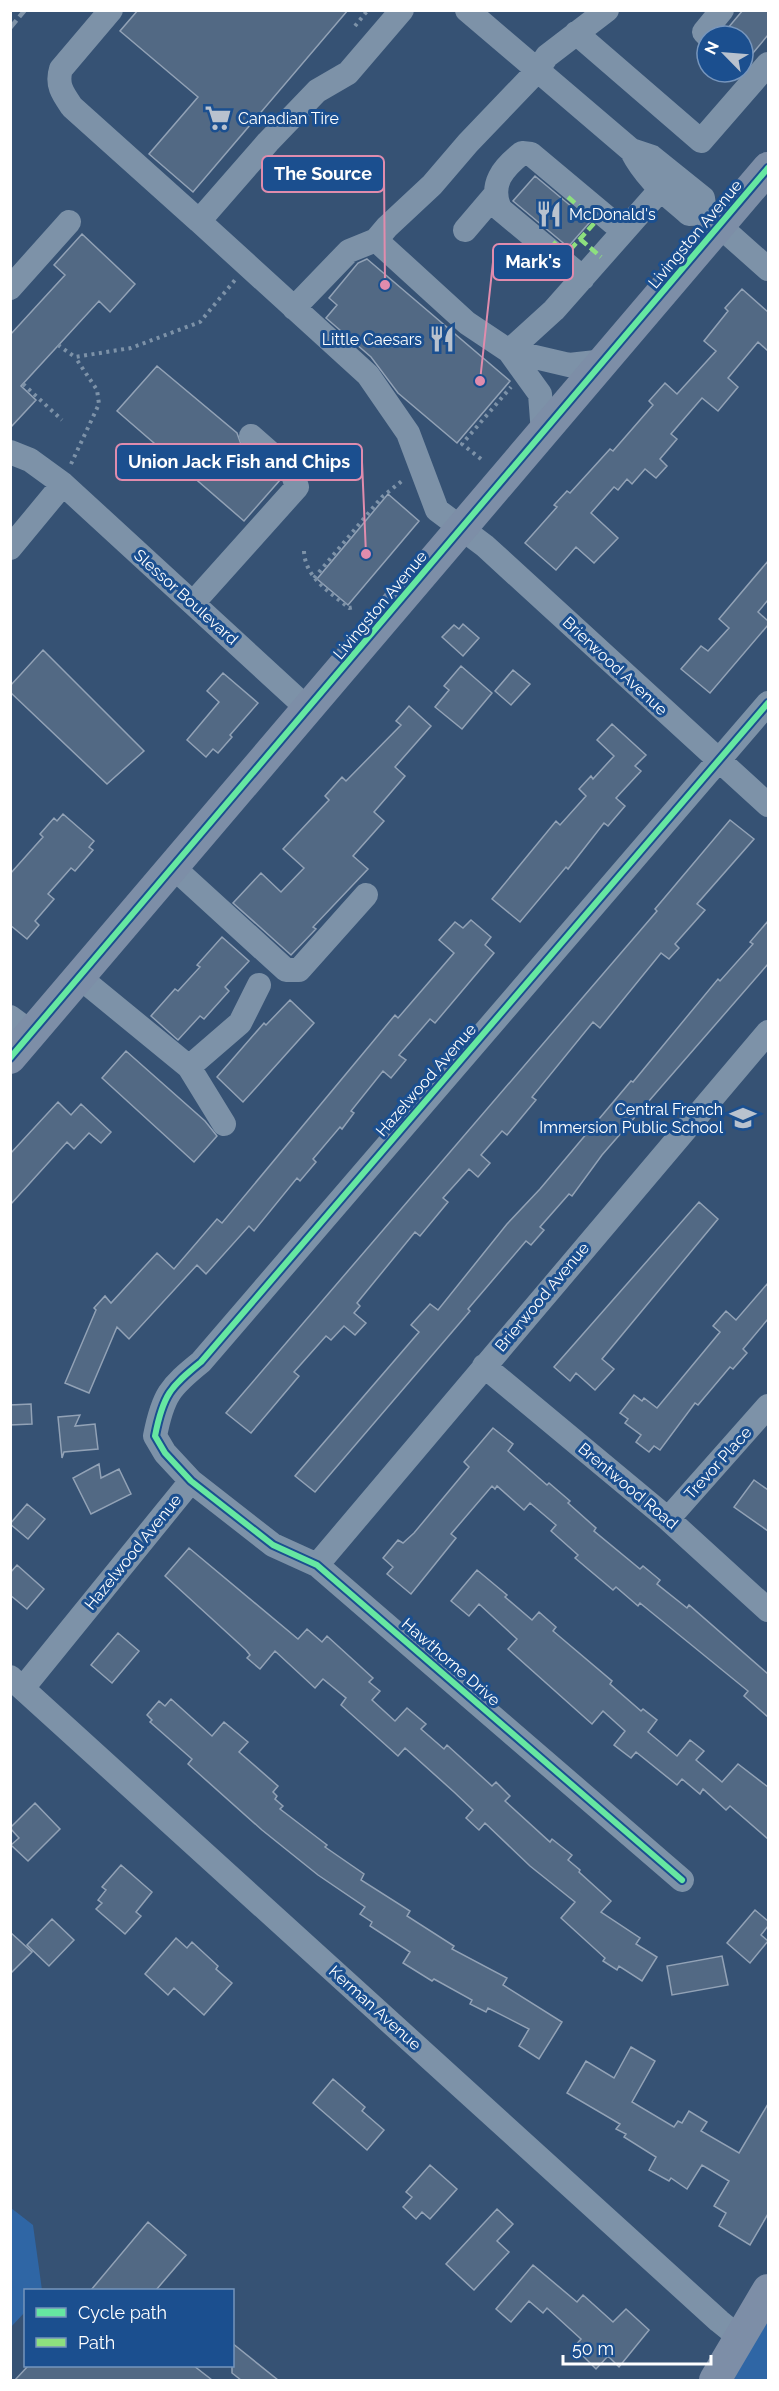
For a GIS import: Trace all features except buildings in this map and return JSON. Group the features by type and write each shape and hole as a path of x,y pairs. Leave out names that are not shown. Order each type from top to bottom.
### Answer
{"main road":[{"name":"Livingston Avenue","path":"10,1058 21,1025 78,976 309,710 604,361 712,219 768,168"},
{"path":"715,2380 768,2290"}],"street":[{"name":"Brierwood Avenue","path":"111,10 61,69 58,78 60,90 72,107 368,375 408,433 437,510 460,530 485,546 768,805"},
{"path":"199,221 268,142 317,91 348,73 402,10"},
{"path":"467,10 536,72 631,150 652,158 703,198 712,219 768,269"},
{"path":"294,308 349,251 376,240 432,185 468,143 536,72 547,56 607,10"},
{"path":"711,24 722,10"},
{"path":"576,33 701,141 756,69"},
{"path":"631,150 643,172 689,214 712,219"},
{"path":"583,278 500,209 495,196 496,182 505,168 522,153 531,154 623,231"},
{"path":"510,351 554,310 661,189"},
{"path":"465,230 495,196"},
{"path":"10,288 69,222"},
{"path":"376,240 467,322 510,351 569,365 604,361"},
{"path":"510,351 540,394 543,433"},
{"path":"193,603 297,487 292,472 251,436"},
{"name":"Slessor Boulevard","path":"10,452 30,460 63,484 309,710"},
{"path":"10,548 63,484"},
{"name":"Hazelwood Avenue","path":"17,1683 191,1481 165,1453 155,1436 160,1413 174,1384 201,1362 768,703"},
{"path":"173,867 286,970 299,970 366,895"},
{"path":"78,976 189,1067 224,1124"},
{"path":"189,1067 240,1023 258,985"},
{"name":"Brierwood Avenue","path":"317,1564 484,1366 764,1045"},
{"name":"Brentwood Road","path":"484,1366 668,1519 768,1610"},
{"name":"Trevor Place","path":"668,1519 768,1406"},
{"name":"Hawthorne Drive","path":"191,1481 273,1545 317,1564 682,1880"},
{"name":"Kerman Avenue","path":"17,1683 740,2338"}],"path":[{"path":"355,26 368,10"},
{"path":"75,357 131,348 200,322 248,266"},
{"path":"58,345 75,357 97,390 99,404 86,426 63,484"},
{"path":"481,459 462,444 516,382"},
{"path":"23,384 62,420"},
{"path":"314,578 382,497 407,477 410,487"},
{"path":"304,551 304,561 314,578 349,608 354,607"}],"shaded area":[{"path":"11,2208 33,2225 42,2289 24,2289 24,2313 11,2327"},
{"path":"768,2319 768,2380 732,2380"}],"railway":[{"path":"10,28 25,10"}],"marked path":[{"path":"568,197 596,221"},
{"path":"561,260 597,220"},
{"path":"580,239 601,257"},
{"path":"553,242 567,254"}],"cycle path":[{"path":"10,1058 768,168"},
{"path":"682,1880 317,1565 273,1545 191,1481 165,1453 155,1436 161,1411 169,1393 201,1362 768,703"}],"place":[{"name":"Canadian Tire","path":"218,118"},
{"name":"McDonald's","path":"549,214"},
{"name":"The Source","path":"385,285"},
{"name":"Little Caesars","path":"442,339"},
{"name":"Mark's","path":"480,381"},
{"name":"Union Jack Fish and Chips","path":"366,554"},
{"name":"Central French Immersion Public School","path":"743,1118"}]}
